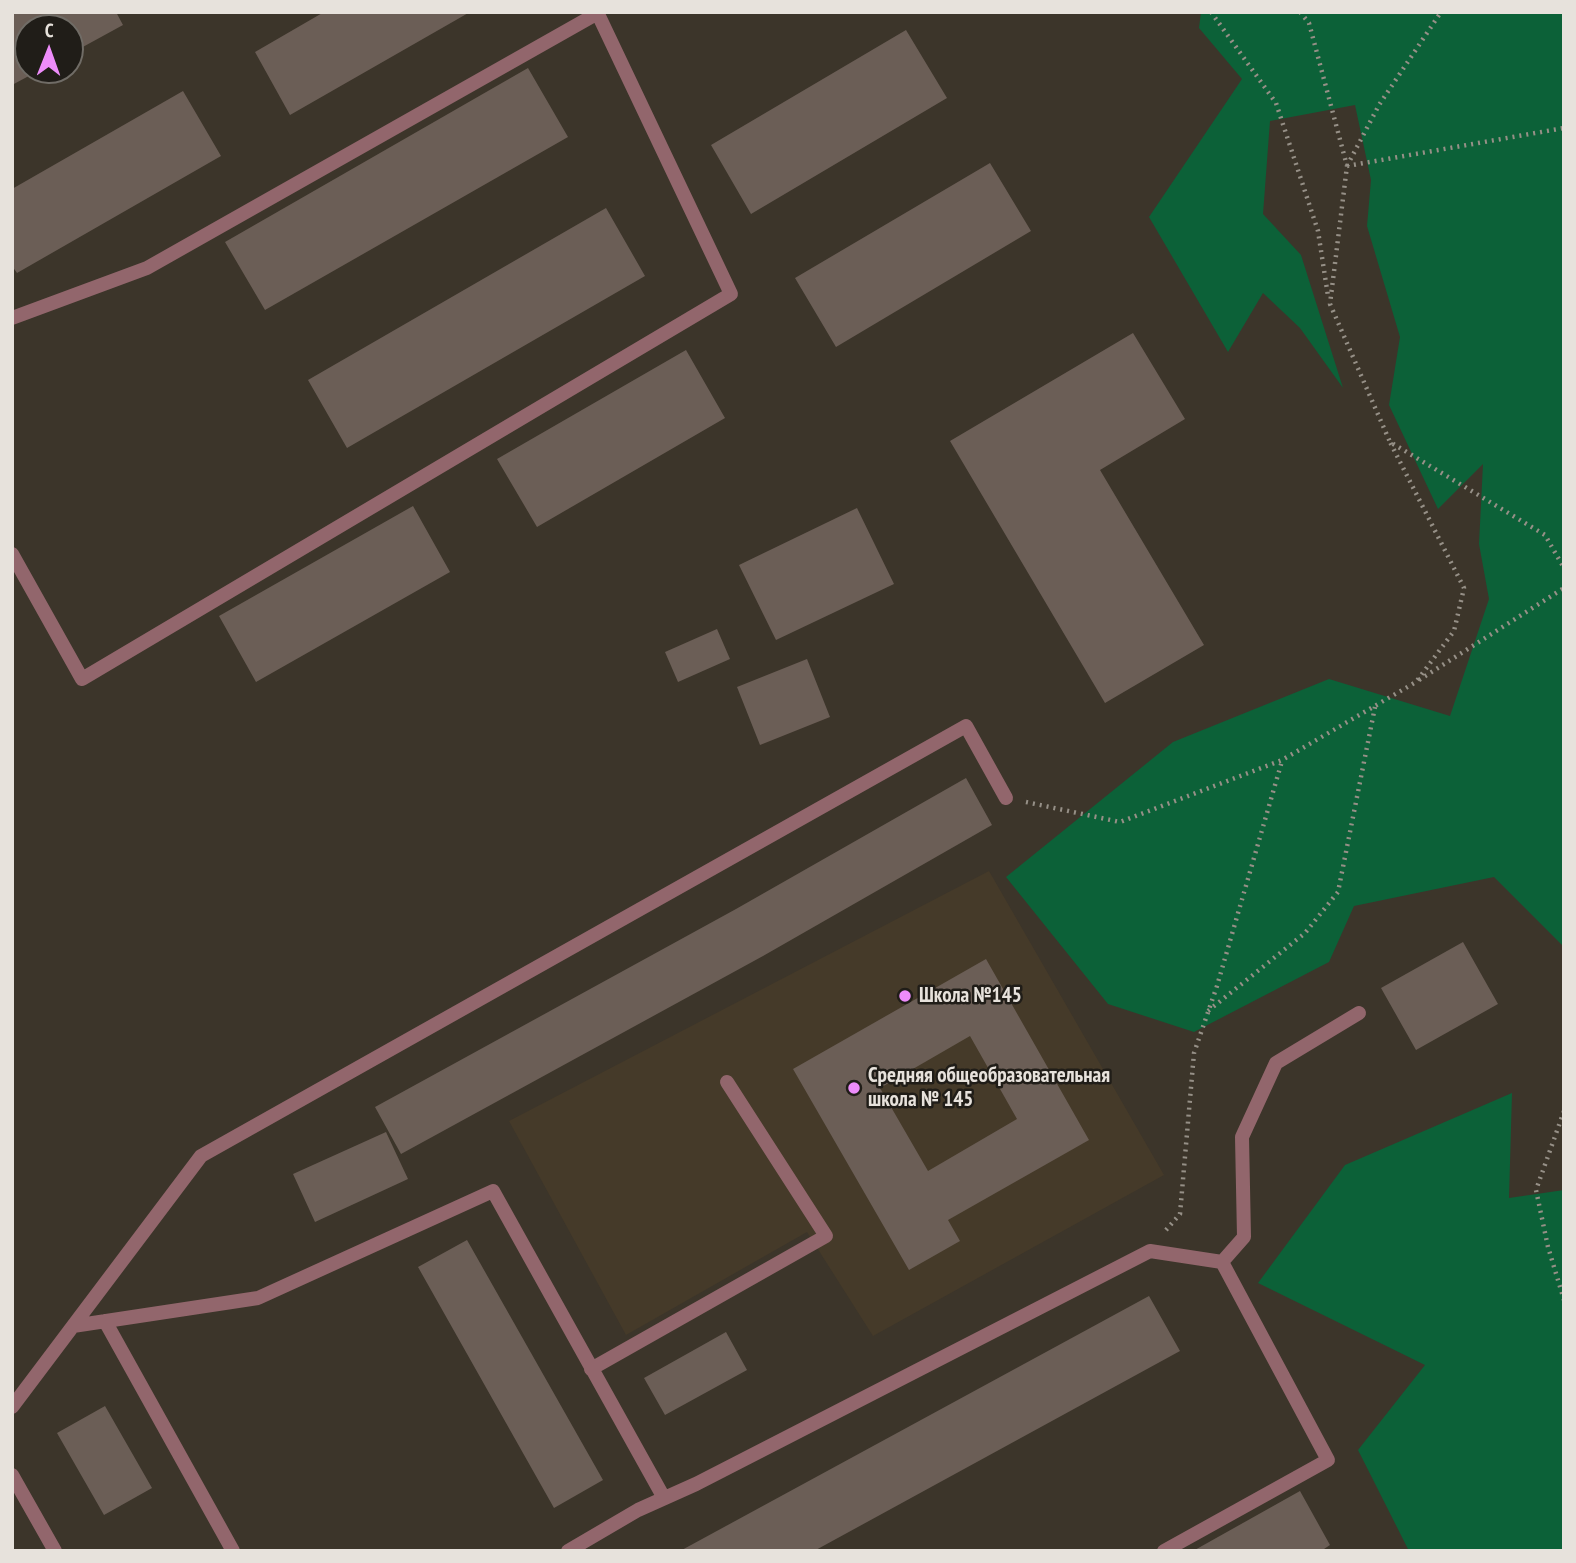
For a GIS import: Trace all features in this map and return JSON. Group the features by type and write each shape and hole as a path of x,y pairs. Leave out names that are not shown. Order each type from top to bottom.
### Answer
{"street":[{"path":"12,318 147,268 597,13 731,294 82,679 12,554"},
{"path":"12,1406 201,1156 966,726 1006,798"},
{"path":"1222,1262 1244,1237 1242,1137 1276,1063 1359,1013"},
{"path":"591,1369 826,1236 727,1083"},
{"path":"73,1326 258,1298 493,1191 664,1499"},
{"path":"568,1551 664,1499 1150,1251 1222,1262"},
{"path":"1164,1551 1328,1460 1222,1262"},
{"path":"105,1321 233,1551"},
{"path":"12,1475 55,1551"}],"path":[{"path":"1211,12 1276,103 1318,231 1330,304 1390,442 1464,588 1454,631 1416,682"},
{"path":"1300,12 1309,23 1347,166"},
{"path":"1330,304 1347,166 1379,105 1441,12"},
{"path":"1347,166 1564,128"},
{"path":"1390,442 1545,535 1564,568"},
{"path":"1006,798 1120,822 1282,760 1416,682 1564,588"},
{"path":"1208,1012 1304,933 1338,892 1376,705"},
{"path":"1150,1251 1180,1214 1194,1053 1282,760"},
{"path":"1564,1111 1536,1190 1548,1247 1564,1300"}],"shaded area":[{"name":"Школа №145","path":"989,871 1164,1175 873,1336 807,1232 626,1335 509,1121"}],"green space":[{"path":"1201,12 1564,12 1564,947 1494,877 1354,906 1329,962 1194,1032 1108,1004 1006,877 1173,742 1329,679 1450,716 1489,599 1479,544 1483,464 1438,509 1389,405 1400,337 1367,226 1371,180 1355,105 1270,121 1263,214 1301,255 1343,388 1300,328 1263,293 1228,352 1149,217 1242,79 1199,28"},
{"path":"1512,1093 1509,1198 1564,1190 1564,1551 1409,1551 1358,1450 1425,1365 1258,1283 1345,1165"}],"building":[{"path":"12,12 116,12 123,25 84,46 84,14 14,14 12,85"},
{"path":"324,12 470,12 290,115 255,52"},
{"path":"906,30 947,98 751,214 711,145"},
{"path":"528,68 568,137 265,310 225,242"},
{"path":"183,91 221,156 17,273 12,266 12,189"},
{"path":"990,163 1031,231 836,347 795,278"},
{"path":"606,208 645,276 347,448 308,380"},
{"path":"1133,333 1185,419 1100,470 1204,645 1105,703 950,441"},
{"path":"686,350 725,418 537,527 497,459"},
{"path":"413,506 450,572 256,682 219,616"},
{"path":"857,508 894,584 776,640 739,565"},
{"path":"717,629 730,659 678,682 665,652"},
{"path":"807,659 830,717 760,745 737,687"},
{"path":"966,778 992,825 763,956 401,1154 375,1107 736,909"},
{"path":"1463,942 1498,1004 1416,1050 1381,988"},
{"name":"Средняя общеобразовательная школа № 145","path":"986,959 1089,1140 948,1220 960,1241 909,1270 793,1069","holes":["970,1036 1017,1119 928,1171 880,1088"]},
{"path":"386,1132 408,1179 315,1222 293,1174"},
{"path":"467,1240 603,1480 554,1508 418,1267"},
{"path":"1149,1296 1180,1351 814,1551 680,1551"},
{"path":"726,1332 747,1370 665,1415 644,1378"},
{"path":"105,1406 152,1488 104,1515 57,1433"},
{"path":"1300,1491 1330,1545 1321,1551 1193,1551"}],"place":[{"name":"Школа №145","path":"905,996"},
{"name":"Средняя общеобразовательная школа № 145","path":"854,1088"}]}
